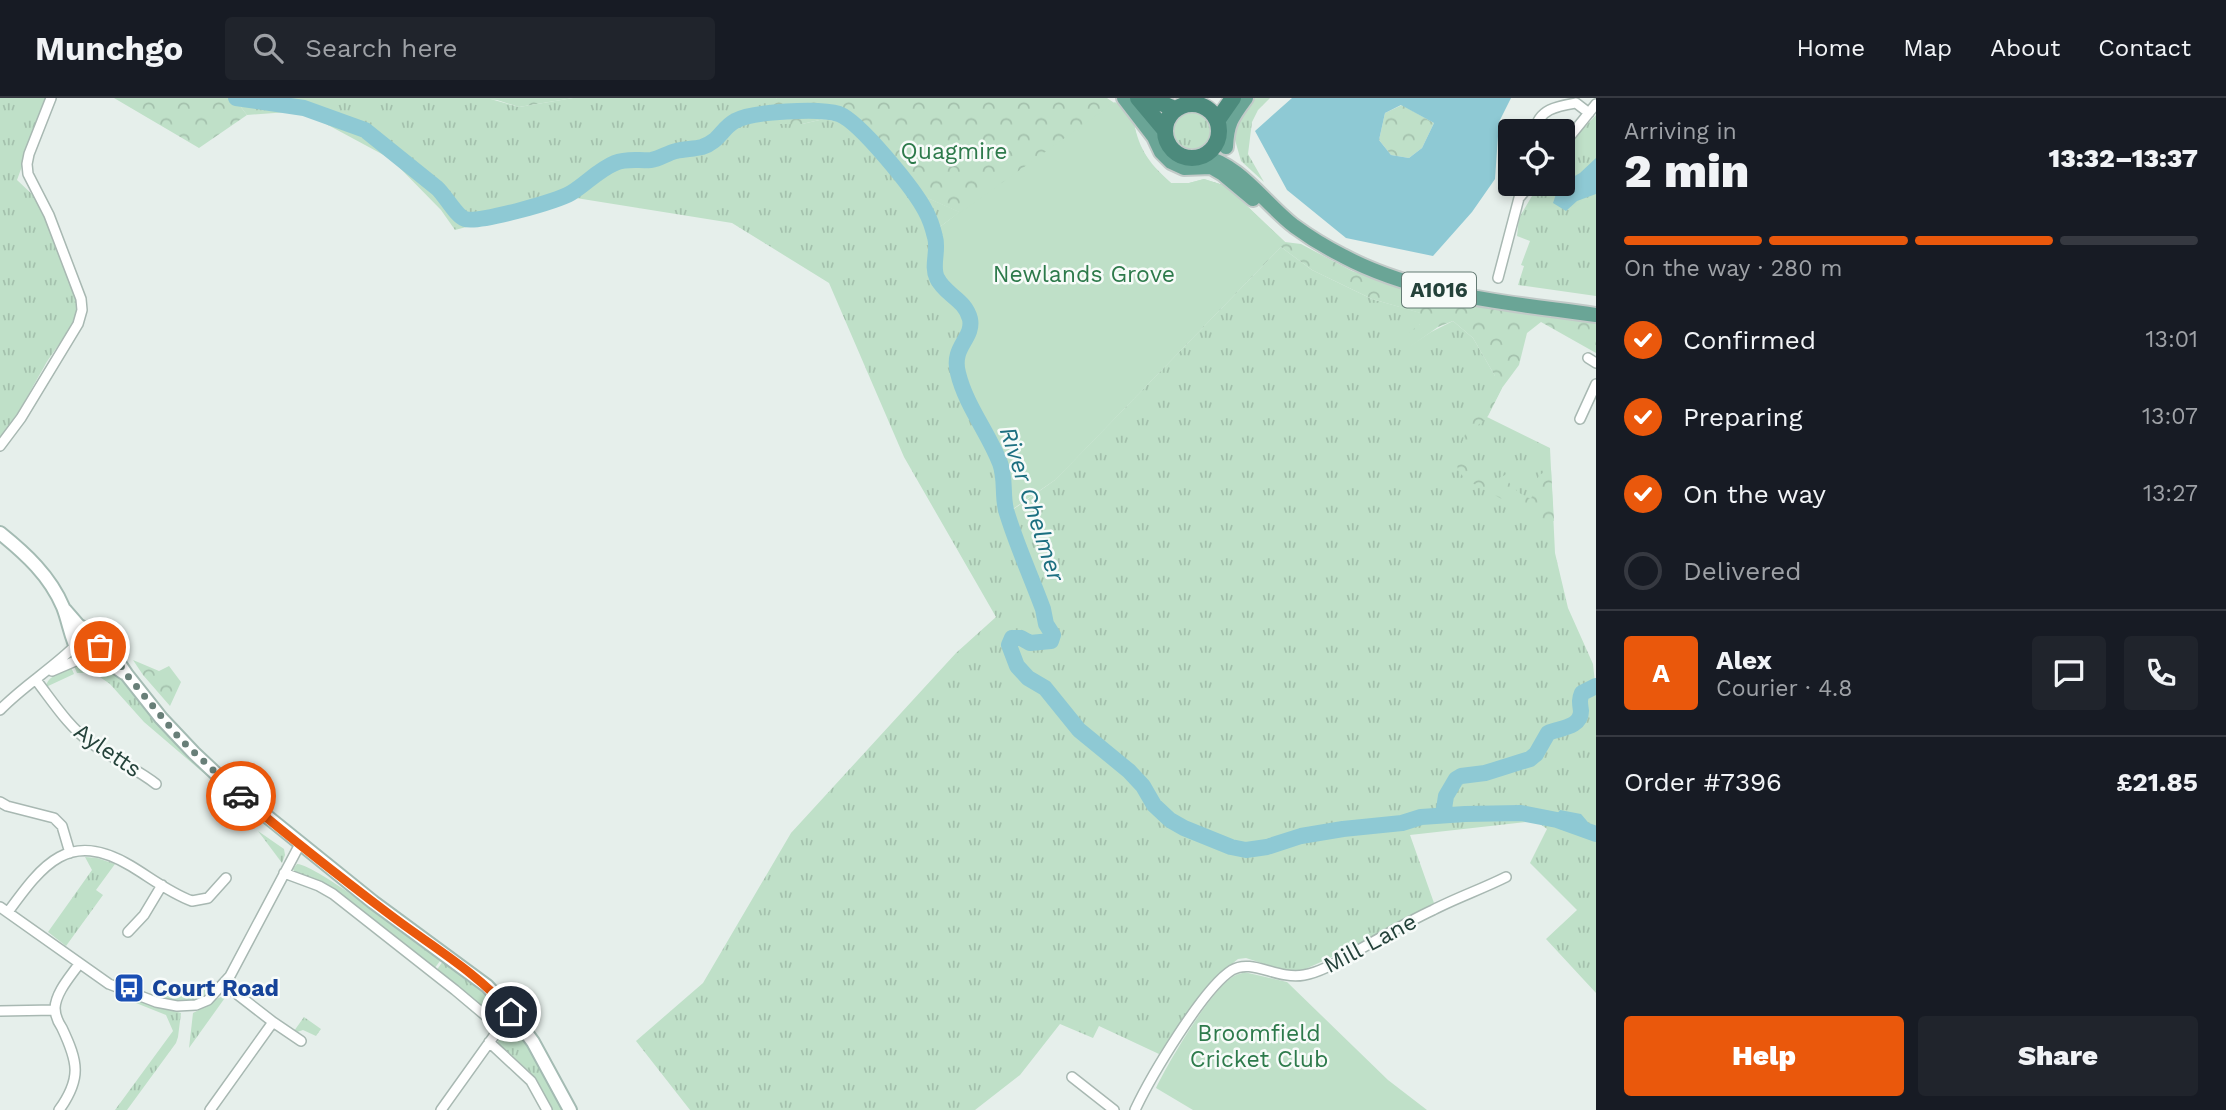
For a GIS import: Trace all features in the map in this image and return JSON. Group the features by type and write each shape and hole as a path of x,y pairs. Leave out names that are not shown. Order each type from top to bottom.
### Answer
{"highway":[{"path":"1138,98 1164,129 1168,144 1178,154 1189,158 1202,156 1213,148 1221,134 1231,98 1179,105 1149,98"},
{"path":"1201,103 1221,134"},
{"path":"1164,129 1167,118 1179,105"}],"main road":[{"path":"1124,98 1154,137 1161,152 1171,162 1184,167 1211,167 1263,207 1295,226"},
{"path":"1221,134 1227,131 1230,119 1247,98"},
{"name":"A1016","path":"1221,134 1242,176"},
{"name":"A1016","path":"1202,156 1214,159 1242,176 1295,226 1344,257 1384,273 1466,297 1596,315"},
{"path":"0,533 36,564 65,610 78,625 112,652 161,718 228,785 389,914 487,986 511,1012 546,1063 570,1110"},
{"path":"65,610 79,653 105,660 127,675"},
{"path":"76,643 84,633 96,638"},
{"path":"89,656 98,650 96,638"}],"street":[{"path":"0,446 38,391 78,324 82,310 81,299 49,215 28,174 29,153 51,98"},
{"path":"1541,119 1551,108 1576,103 1589,113"},
{"path":"1575,130 1596,104"},
{"path":"1497,278 1521,196"},
{"path":"1580,419 1595,389"},
{"path":"0,710 76,643"},
{"path":"40,677 89,656"},
{"name":"Ayletts","path":"40,677 80,734 156,784"},
{"path":"0,802 54,818 62,826 70,853"},
{"path":"226,878 216,891 201,901 192,901 109,856 87,852 70,853 48,864 4,909 79,964 122,990 167,1004 188,1006 202,1003 224,984 237,965 300,844"},
{"path":"284,873 333,894 499,1027"},
{"name":"Mill Lane","path":"1135,1110 1180,1033 1222,979 1235,968 1242,965 1252,966 1289,977 1310,974 1433,909 1506,877"},
{"path":"128,932 144,915 162,885"},
{"path":"59,1110 73,1088 76,1067 75,1056 55,1010 59,995 79,964"},
{"path":"224,984 301,1041"},
{"path":"0,1011 55,1010"},
{"path":"441,1110 511,1012"},
{"path":"211,1110 273,1022"},
{"path":"489,1042 531,1081 547,1110"},
{"path":"1072,1077 1114,1110"}],"green space":[{"path":"0,98 47,98 17,180 34,196 43,210 78,306 68,331 0,437"},
{"path":"114,98 234,98 247,115 199,148"},
{"path":"234,98 487,98 519,107 573,98 776,98 802,124 824,119 852,124 907,189 960,212 933,232 948,289 970,319 969,332 959,350 956,364 967,397 1001,465 1008,513 1055,480 1281,247 1312,270 1372,299 1421,313 1420,324 1407,348 1453,321 1473,338 1502,388 1487,417 1550,448 1555,553 1568,608 1593,664 1596,692 1596,993 1546,939 1577,910 1530,863 1547,829 1536,821 1410,835 1434,903 1354,947 1301,971 1289,972 1246,958 1238,959 1212,980 1159,1054 1099,1026 1093,1038 1060,1024 1020,1075 975,1110 690,1110 636,1041 703,983 791,833 956,653 996,617 904,457 829,283 732,223 576,198 455,230 441,210 391,159 302,111 247,115"},
{"path":"487,98 573,98 519,107"},
{"name":"Newlands Grove","path":"776,98 1107,98 1132,115 1145,153 1171,183 1189,183 1204,179 1226,186 1285,242 1301,244 1352,271 1406,289 1468,303 1596,323 1596,353 1541,322 1527,333 1519,365 1502,388 1488,416 1476,427 1462,455 1473,468 1493,481 1505,475 1515,490 1531,499 1539,475 1551,469 1554,521 1535,517 1465,479 1458,470 1456,459 1470,421 1495,376 1473,338 1453,321 1438,327 1407,349 1400,340 1420,324 1420,313 1372,299 1312,270 1281,247 1055,480 1031,412 986,437 963,389 956,356 970,331 971,323 961,301 937,277 934,232 959,212 907,189 852,124 824,119 802,124 762,124 763,108 778,102"},
{"path":"1254,98 1270,98 1258,110 1252,122 1248,154 1264,182 1241,161 1231,126"},
{"name":"Newlands Grove","path":"1115,102 1132,115 1138,142 1152,166 1171,183 1189,183 1204,179 1226,186 1285,242 1055,480 1007,513 1001,465 967,397 956,364 959,350 970,327 970,320 960,302 937,279 933,232"},
{"path":"1402,105 1434,123 1422,148 1409,158 1391,155 1379,140 1385,113"},
{"path":"1192,110 1208,116 1214,132 1208,148 1192,154 1176,148 1170,132 1176,116"},
{"path":"1596,115 1596,296 1518,285 1524,266 1521,265 1530,241 1517,236 1519,218 1532,196 1575,196 1575,137"},
{"path":"133,660 159,671 169,666 181,682 170,706 143,675"},
{"path":"89,661 101,663 94,673 77,673 74,666"},
{"path":"104,664 121,678 227,793 144,722 110,684 97,675"},
{"path":"71,667 74,674 46,687 52,677"},
{"path":"258,831 284,849 282,863"},
{"path":"85,857 115,864 96,890 103,895 66,946 48,932 92,870"},
{"path":"297,864 344,889 440,961 434,969 372,921 295,873 293,869"},
{"path":"443,961 474,984 499,1009 501,1014 497,1020 436,971"},
{"name":"Broomfield Cricket Club","path":"1244,972 1287,982 1388,1080 1427,1110 1193,1110 1156,1088 1180,1045 1214,995 1234,976"},
{"path":"230,974 209,996 192,1003 166,1001 132,991 183,995 205,989"},
{"path":"227,995 189,1048 193,1013"},
{"path":"121,996 181,1013 176,1043 127,1110 115,1110 173,1031 166,1015"},
{"path":"304,1017 321,1029 316,1036 303,1030 294,1031"},
{"path":"512,1023 532,1050 564,1110 551,1110 530,1072 498,1043 502,1031"}],"water":[{"path":"1292,98 1511,98 1500,119 1498,119 1495,179 1472,212 1433,256 1346,238 1287,190 1255,131","holes":["1401,105 1434,123 1422,148 1409,158 1391,155 1379,140 1385,113"]},
{"path":"1596,158 1596,194 1577,201 1566,211 1553,203 1555,196 1575,196 1575,176"},
{"path":"1560,810 1581,814 1592,827 1592,836 1554,826"}],"waterway":[{"name":"River Chelmer","path":"236,98 304,108 365,130 437,188 462,217 473,220 518,211 563,197 603,169 620,161 651,160 676,151 702,147 712,142 735,121 744,118 786,111 839,114 873,143 920,202 935,237 937,278 964,307 970,319 969,332 957,356 958,373 966,397 1000,463 1006,510 1043,609 1046,624 1053,635 1051,641 1030,643 1021,638 1012,638 1009,645 1017,666 1028,678 1045,688 1079,730 1129,771 1143,786 1154,805 1170,820 1184,828 1231,847 1246,850 1343,829 1402,823 1421,817 1465,814 1521,813 1557,820 1596,834"},
{"name":"River Chelmer","path":"1443,815 1446,796 1456,779 1530,759 1548,733 1577,721 1580,717 1582,693 1596,686"}],"way so far":[{"path":"100,647 100,642 108,647 161,718 241,796"}],"place":[{"name":"Court Road","path":"129,988"}],"route":[{"path":"241,796 389,914 472,974 511,1012"}],"park label":[{"name":"Quagmire","path":"954,151"}]}
